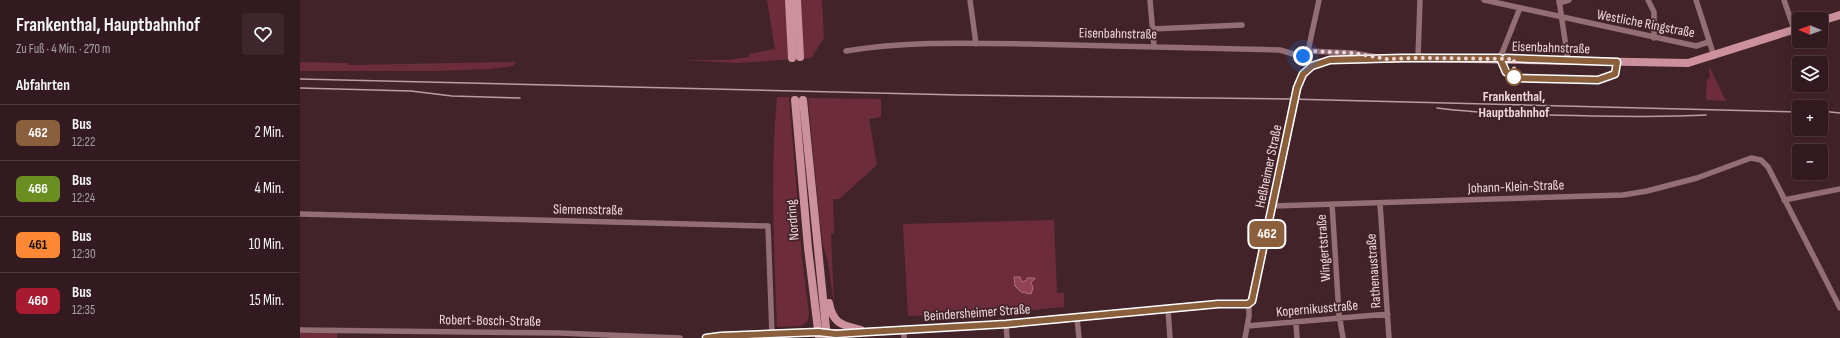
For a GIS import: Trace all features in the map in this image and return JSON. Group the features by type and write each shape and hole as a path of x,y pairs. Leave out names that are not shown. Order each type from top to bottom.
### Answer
{"street":[{"path":"789,0 796,58 797,0"},
{"path":"970,0 976,44"},
{"path":"1150,0 1154,46"},
{"path":"1308,51 1319,0"},
{"path":"1418,58 1420,0"},
{"name":"Westliche Ringstraße","path":"1484,0 1696,46 1709,42"},
{"path":"1568,60 1559,2 1569,0"},
{"path":"1648,0 1654,12 1654,38"},
{"path":"1696,0 1714,56"},
{"path":"1784,0 1792,19"},
{"path":"1500,58 1520,8"},
{"path":"1828,18 1840,14"},
{"path":"1152,29 1242,25"},
{"name":"Eisenbahnstraße","path":"1307,70 1316,64 1330,60 1418,58 1500,58 1677,64 1698,61 1792,30"},
{"name":"Eisenbahnstraße","path":"846,51 902,44 1154,46 1280,50 1300,56 1305,56 1308,51 1353,53 1387,59"},
{"name":"Heßheimer Straße","path":"1245,338 1250,309 1248,304 1252,301 1297,88 1300,80 1307,70"},
{"name":"Nordring","path":"799,100 817,242 823,335 808,248 799,100"},
{"name":"Johann-Klein-Straße","path":"1273,206 1634,194 1697,178 1744,159 1755,158 1766,164 1784,200"},
{"path":"1840,189 1784,200 1840,308"},
{"name":"Rathenaustraße","path":"1380,203 1389,338"},
{"name":"Wingertstraße","path":"1332,204 1339,314 1341,318 1343,338"},
{"name":"Siemensstraße","path":"300,214 768,226 772,334"},
{"name":"Nordring","path":"817,242 831,312 834,318 843,325 867,332"},
{"name":"Beindersheimer Straße","path":"706,338 772,334 823,335 867,332 904,334 1228,303 1248,304"},
{"path":"1168,309 1170,338"},
{"name":"Kopernikusstraße","path":"1247,326 1388,314"},
{"path":"1077,318 1078,338"},
{"path":"1296,322 1297,338"},
{"path":"1006,324 1007,338"},
{"name":"Robert-Bosch-Straße","path":"300,330 680,338"}],"shaded area":[{"path":"767,0 822,0 824,38 811,58 736,63 684,60 728,60 749,57 749,54 775,49"},
{"path":"300,62 348,63 350,65 516,62 513,66 490,69 436,71 300,71"},
{"path":"1710,68 1726,101 1707,100 1706,98 1707,80 1710,77"},
{"path":"777,97 789,97 802,257 809,315 807,322 801,326 777,327 773,183"},
{"path":"808,98 881,99 881,117 869,119 877,165 839,199 833,199 834,233 831,234 834,305 819,214"},
{"path":"1054,220 1057,293 1064,293 1064,307 1011,312 908,316 903,224"},
{"path":"1014,277 1020,277 1022,282 1027,280 1027,278 1035,278 1031,282 1033,288 1031,294 1021,292 1015,286"},
{"path":"300,331 337,332 337,338 300,338"}],"railway":[{"path":"300,79 959,95 1289,99 1792,112"},
{"path":"300,88 411,91 452,96 520,98"},
{"path":"1437,108 1507,114 1647,117 1706,115"},
{"path":"1828,112 1840,113"}],"bus line":[{"name":"462","path":"706,338 714,336 818,332 836,334 1006,324 1228,303 1248,304 1252,301 1297,88 1303,74 1307,70 1320,62 1330,60 1402,58 1500,58 1506,72 1517,78 1598,80 1615,74 1617,69 1617,62 1506,58"}],"place":[{"name":"Frankenthal, Hauptbahnhof","path":"1514,77"}],"route":[{"path":"1303,56 1305,56 1308,51 1353,53 1387,59 1514,59 1514,77"}]}
